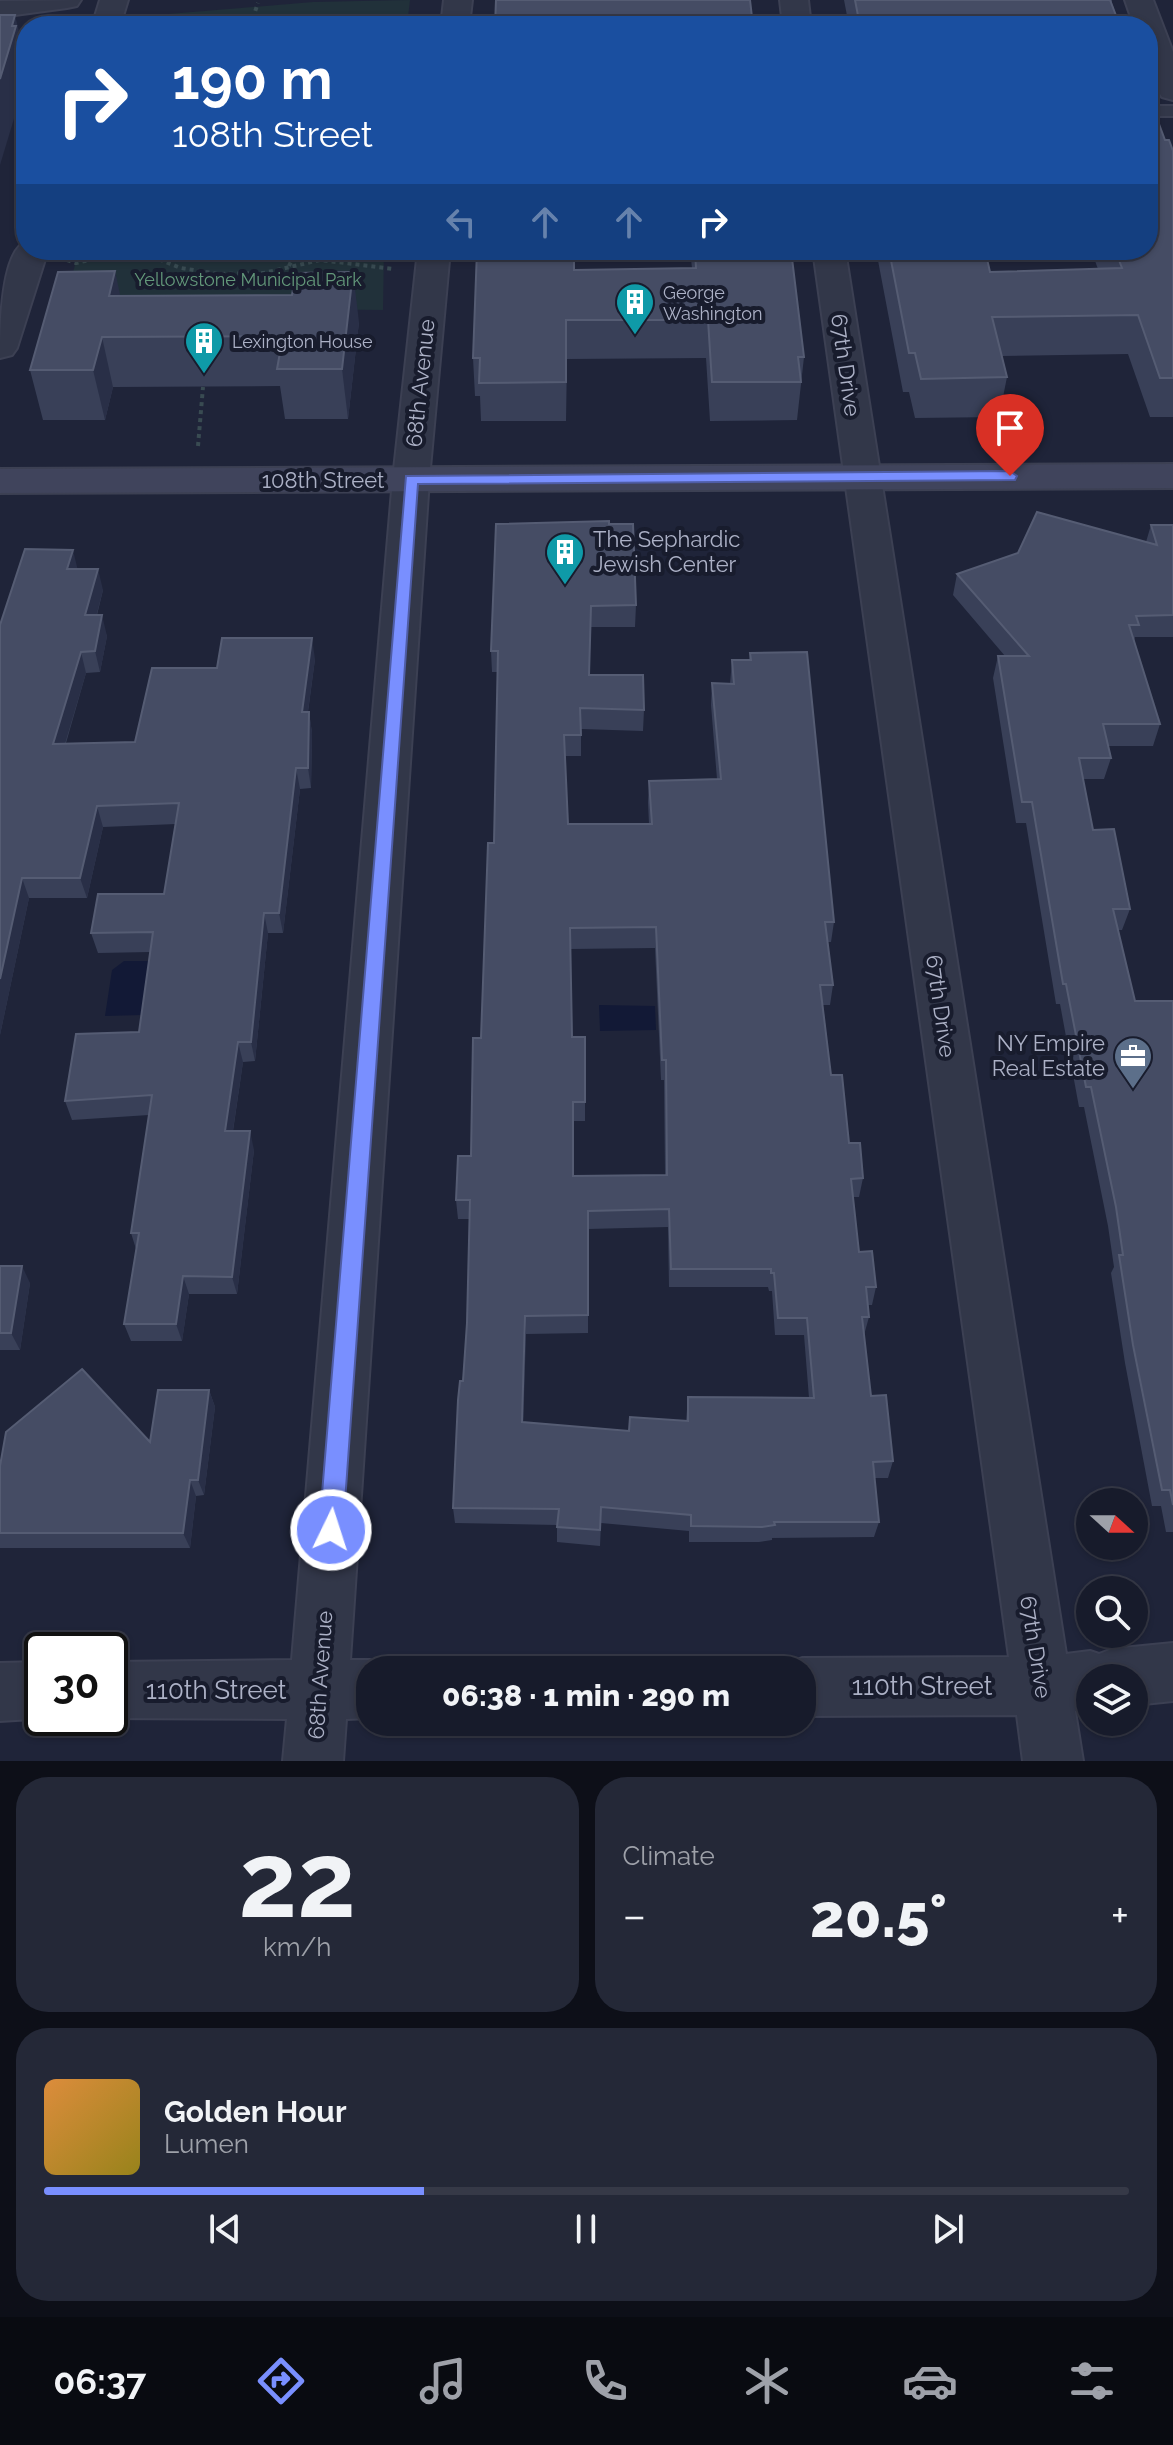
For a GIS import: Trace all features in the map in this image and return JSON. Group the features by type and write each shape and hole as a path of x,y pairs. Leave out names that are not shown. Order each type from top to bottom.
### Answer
{"main road":[{"name":"108th Street","path":"0,481 1173,476"}],"street":[{"path":"0,9 67,0"},
{"path":"1158,51 1173,91"},
{"path":"0,348 44,260"},
{"name":"68th Avenue","path":"313,1761 344,1689 411,479 419,260"},
{"name":"67th Drive","path":"830,260 862,476 1066,1683 1053,1761"},
{"path":"1148,1674 1173,1672"},
{"name":"110th Street","path":"816,1687 1066,1683"},
{"name":"110th Street","path":"128,1691 344,1689"},
{"path":"0,1692 24,1691"}],"path":[{"path":"253,16 258,3"},
{"path":"66,260 76,263 90,260"},
{"path":"161,260 181,268 218,274 264,273 320,260 419,260"},
{"path":"288,267 291,260"},
{"path":"198,451 203,387"}],"green space":[{"path":"410,0 408,16 164,16 168,14 313,2"},
{"name":"Yellowstone Municipal Park","path":"76,260 384,260 383,310 64,306"}],"water":[{"path":"124,961 151,961 142,1015 105,1016 112,970"},
{"path":"599,1005 655,1006 656,1030 600,1031"}],"building":[{"path":"496,0 750,0 752,16 495,16"},
{"path":"855,0 1110,0 1116,16 858,16"},
{"path":"0,15 15,15 12,26 16,26 0,79"},
{"path":"1158,121 1173,151 1173,378 1160,378 1138,315 992,317 1007,377 921,379 915,353 909,353 891,260 987,260 990,272 1122,268 1119,260 1158,260"},
{"path":"477,260 574,260 574,270 696,268 696,260 792,260 804,357 798,357 801,382 712,382 708,320 566,320 566,382 479,383 480,358 473,358"},
{"path":"115,271 109,296 292,295 296,273 353,272 342,369 277,369 283,336 102,337 93,370 30,370 58,272"},
{"path":"1037,512 1157,545 1151,525 1173,525 1173,615 1136,616 1139,625 1129,625 1160,724 1103,724 1111,758 1079,758 1093,830 1114,829 1130,909 1113,909 1135,1001 1173,1001 1173,1505 1170,1490 1162,1490 1133,1345 1119,1255 1123,1255 1116,1207 1091,1087 1086,1087 1066,984 1063,984 1032,802 1022,802 998,656 1029,656 957,574 1018,553"},
{"path":"609,521 609,524 633,524 636,605 591,606 589,675 643,675 644,710 580,708 581,735 564,735 568,824 652,824 649,781 721,779 712,683 734,684 732,660 751,660 750,653 807,652 834,922 825,922 833,985 820,985 831,1075 842,1075 849,1143 860,1143 863,1178 851,1179 859,1252 872,1251 876,1287 866,1287 869,1317 862,1317 871,1396 886,1395 893,1461 873,1462 879,1522 774,1522 775,1525 762,1527 691,1526 691,1515 601,1507 600,1530 557,1527 559,1509 453,1508 458,1400 460,1381 463,1381 467,1323 470,1200 456,1200 458,1156 471,1156 473,1038 481,1038 488,843 494,843 498,651 491,651 496,524","holes":["656,927 662,1060 666,1060 667,1175 573,1176 573,1102 585,1102 585,1037 572,1037 570,928","669,1209 671,1269 771,1269 774,1273 778,1318 807,1318 814,1398 688,1397 688,1421 630,1417 629,1431 522,1422 525,1316 588,1315 588,1211"]},
{"path":"25,549 73,550 67,569 98,569 85,615 102,615 95,651 81,652 53,744 135,742 152,668 217,668 222,638 312,638 302,712 309,712 308,768 296,768 279,913 264,913 251,1042 238,1042 225,1131 250,1131 232,1277 183,1276 176,1324 124,1324 139,1233 131,1233 152,1095 65,1101 76,1034 139,1032 153,932 91,933 98,894 164,894 179,803 97,806 80,878 22,878 0,979 0,625"},
{"path":"0,1266 22,1266 11,1333 0,1333"},
{"path":"82,1369 150,1442 158,1390 209,1390 198,1480 190,1480 183,1533 0,1533 0,1466 6,1432"}],"place":[{"name":"George Washington","path":"635,336"},
{"name":"Lexington House","path":"204,375"},
{"name":"The Sephardic Jewish Center","path":"565,586"},
{"name":"NY Empire Real Estate","path":"1133,1090"}],"route":[{"path":"331,1530 411,479 1010,476"}]}
